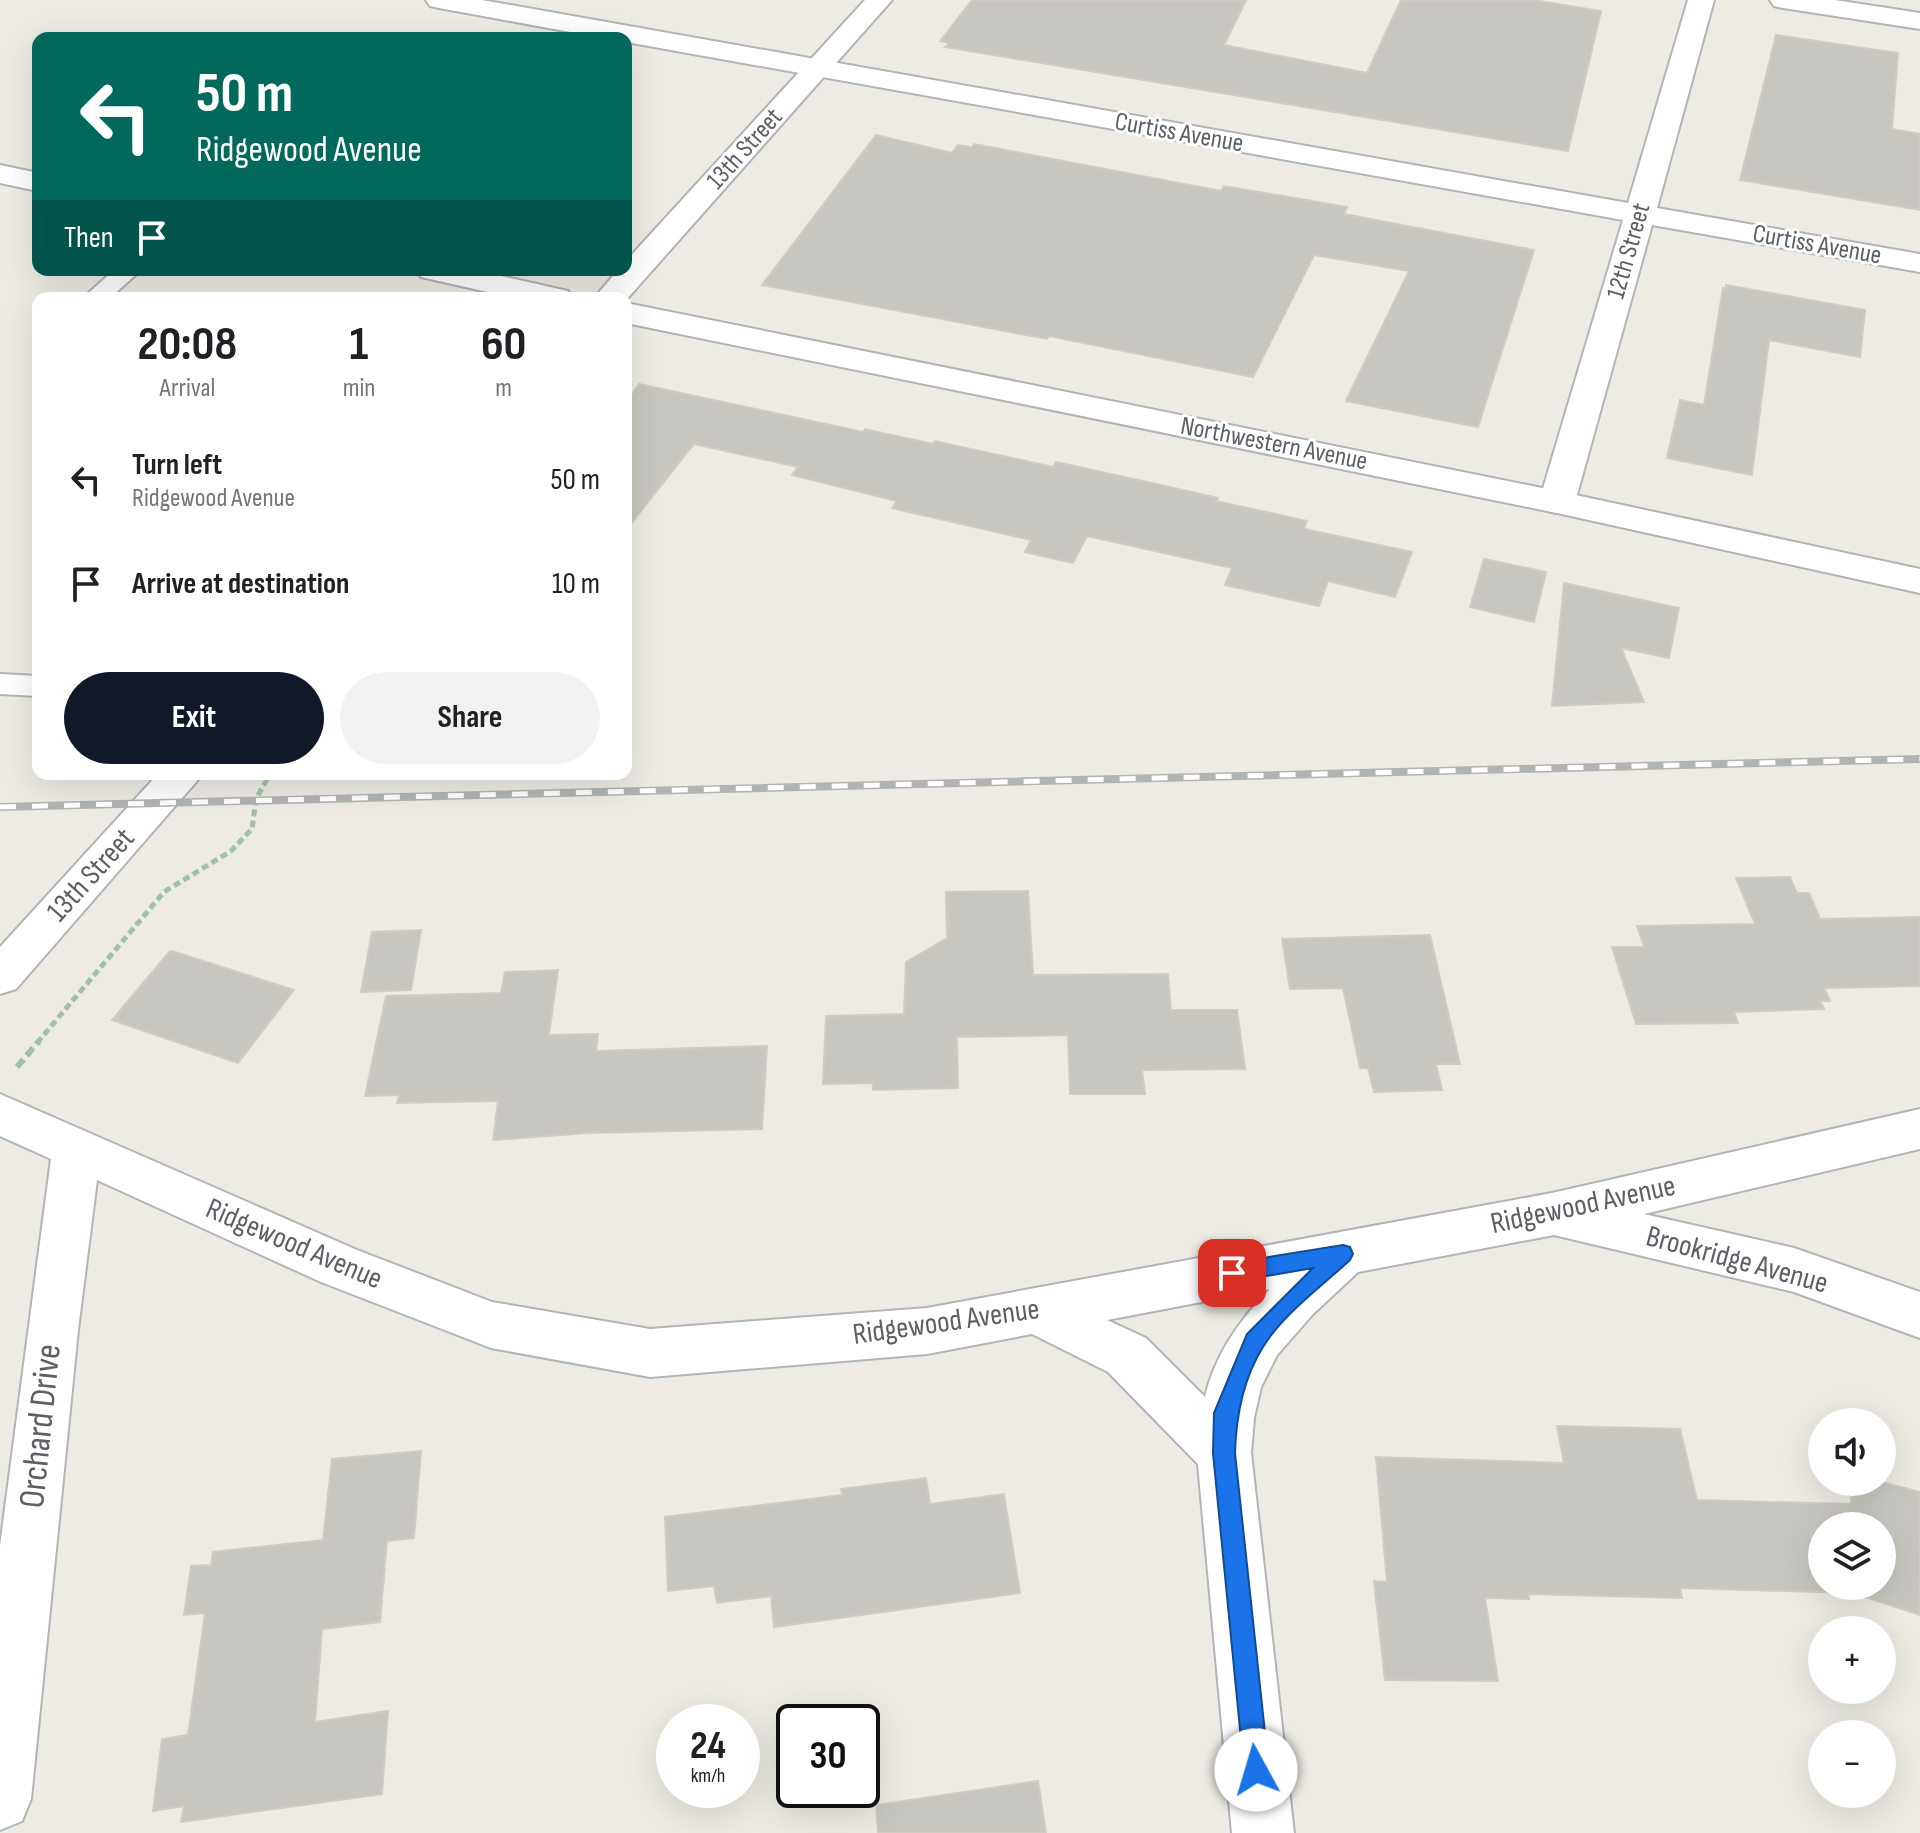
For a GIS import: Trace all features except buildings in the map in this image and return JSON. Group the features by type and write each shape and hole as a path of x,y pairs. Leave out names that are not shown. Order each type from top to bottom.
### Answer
{"street":[{"name":"Curtiss Avenue","path":"439,0 614,32"},
{"name":"13th Street","path":"632,274 879,0"},
{"name":"12th Street","path":"1557,502 1701,0"},
{"path":"1783,0 1920,21"},
{"name":"Curtiss Avenue","path":"632,35 1920,263"},
{"path":"0,174 32,181"},
{"path":"459,276 530,292"},
{"name":"13th Street","path":"615,292 630,276"},
{"name":"Northwestern Avenue","path":"632,314 1557,502 1920,581"},
{"name":"13th Street","path":"0,977 177,780"},
{"name":"Ridgewood Avenue","path":"5,1094 76,1150 339,1266 491,1325 650,1353 927,1331 1552,1214 1920,1129"},
{"name":"Orchard Drive","path":"0,1799 52,1330 76,1150"},
{"name":"Brookridge Avenue","path":"1552,1214 1794,1270 1920,1315"},
{"path":"1263,1833 1224,1453 1225,1413 1254,1341 1282,1310 1343,1254"},
{"path":"1033,1310 1127,1355 1224,1453"}],"lane":[{"path":"102,292 122,276"},
{"path":"0,684 32,686"}],"path":[{"path":"5,1094 164,892 231,851 252,829 256,799 267,780"}],"railway":[{"path":"0,807 1920,759"}],"route":[{"path":"1232,1273 1343,1254 1282,1310 1254,1341 1225,1413 1224,1453 1256,1770"}]}
